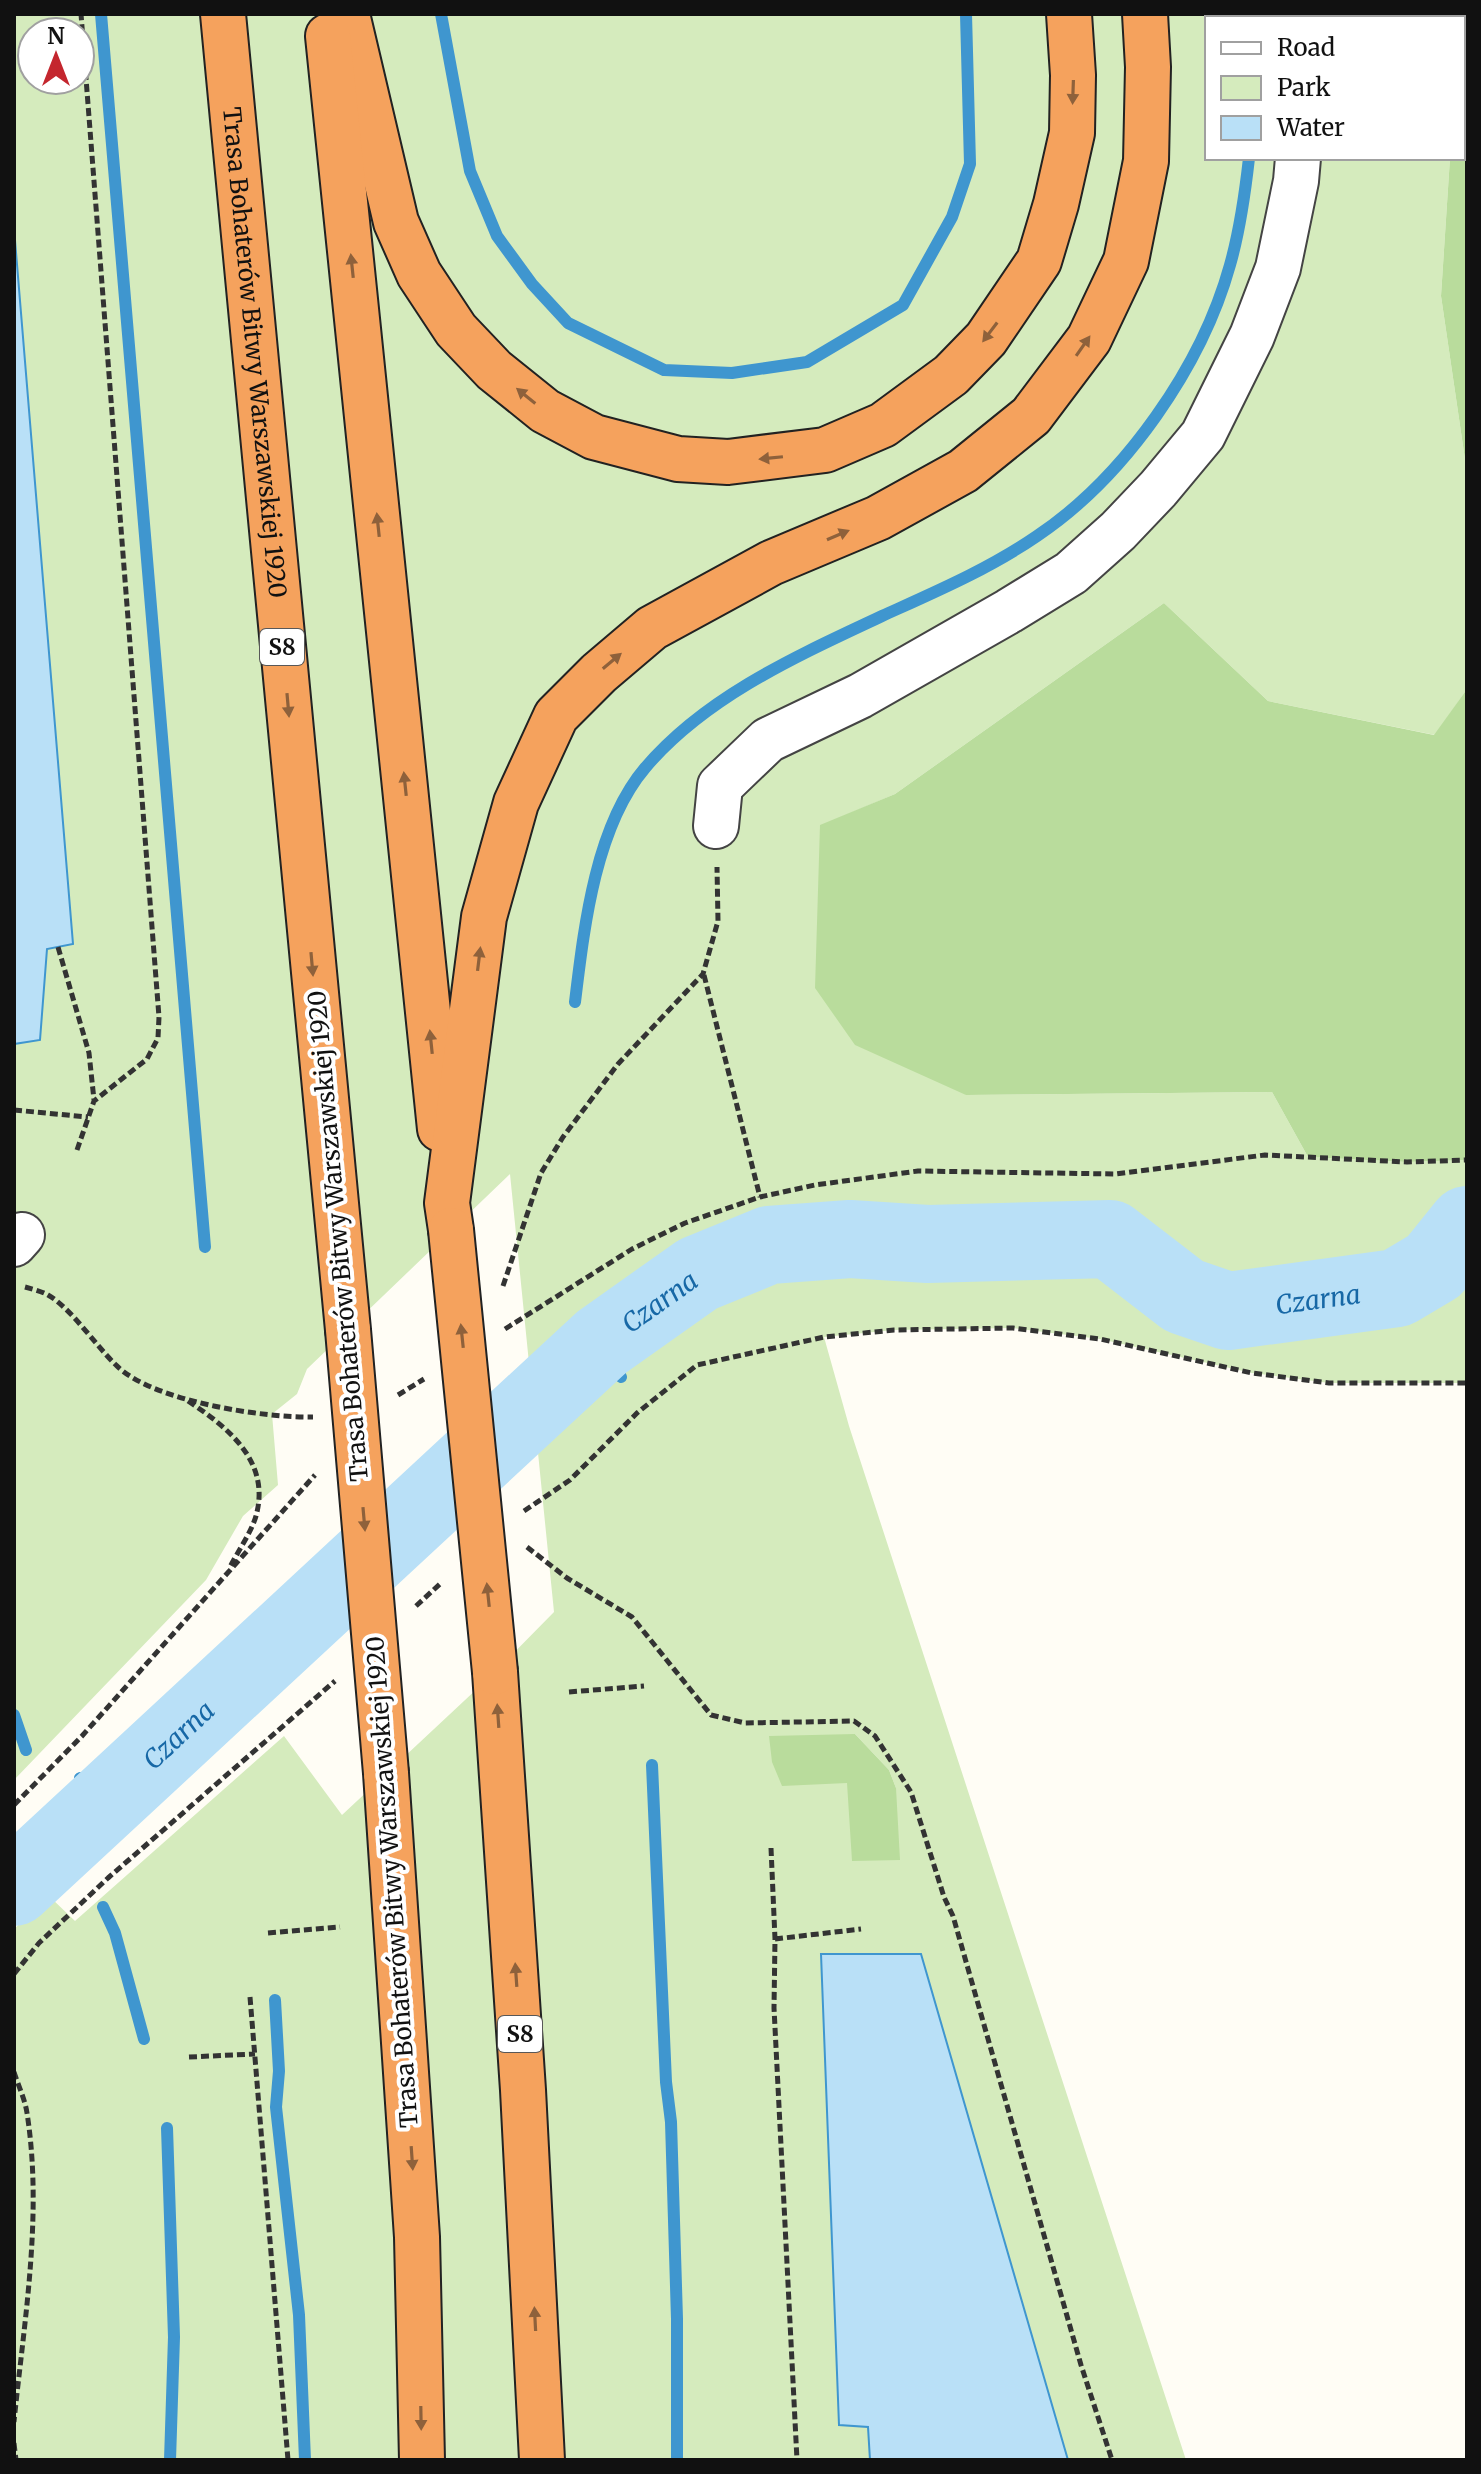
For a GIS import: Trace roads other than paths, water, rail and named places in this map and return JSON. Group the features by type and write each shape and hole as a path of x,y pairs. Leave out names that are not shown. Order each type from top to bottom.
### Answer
{"highway":[{"name":"Trasa Bohaterów Bitwy Warszawskiej 1920","path":"223,14 348,1330 386,1773 417,2237 422,2460"},
{"name":"S8","path":"326,14 495,1672 523,2090 542,2460"},
{"path":"347,14 396,222 419,274 456,330 494,370 545,411 594,437 678,459 728,462 825,450 883,425 951,375 986,339 1039,261 1056,204 1072,133 1073,75 1069,14"},
{"path":"449,1217 484,917 516,803 556,716 599,673 652,628 771,563 878,518 951,477 1031,416 1089,339 1126,261 1146,161 1148,67 1145,14"}],"lane":[{"path":"716,826 720,786 768,740 860,696 1071,573 1118,531 1158,489 1203,435 1252,336 1278,268 1298,160"}],"water":[{"path":"14,228 73,944 47,949 40,1040 14,1044"},
{"path":"821,1954 921,1954 1068,2460 870,2460 868,2427 839,2425"}],"waterway":[{"path":"101,14 205,1247"},
{"path":"441,14 470,171 497,236 532,284 568,323 664,370 732,373 807,362 903,305 952,217 970,164 966,14"},
{"path":"575,1002 588,911 603,848 628,792 645,768 696,719 755,680 1000,559 1069,512 1100,483 1156,416 1200,342 1234,252 1249,160"},
{"name":"Czarna","path":"14,1887 602,1342 698,1274 769,1245 850,1239 928,1244 1110,1239 1184,1296 1228,1311 1397,1288 1434,1266 1467,1225"},
{"path":"698,1252 698,1274"},
{"path":"602,1342 621,1377"},
{"path":"14,1715 26,1750"},
{"path":"652,1765 666,2082 671,2122 677,2319 677,2460"},
{"path":"70,1867 83,1792 80,1778"},
{"path":"103,1907 115,1933 144,2039"},
{"path":"275,2000 279,2071 276,2107 299,2315 305,2460"},
{"path":"167,2128 174,2337 170,2460"}]}
